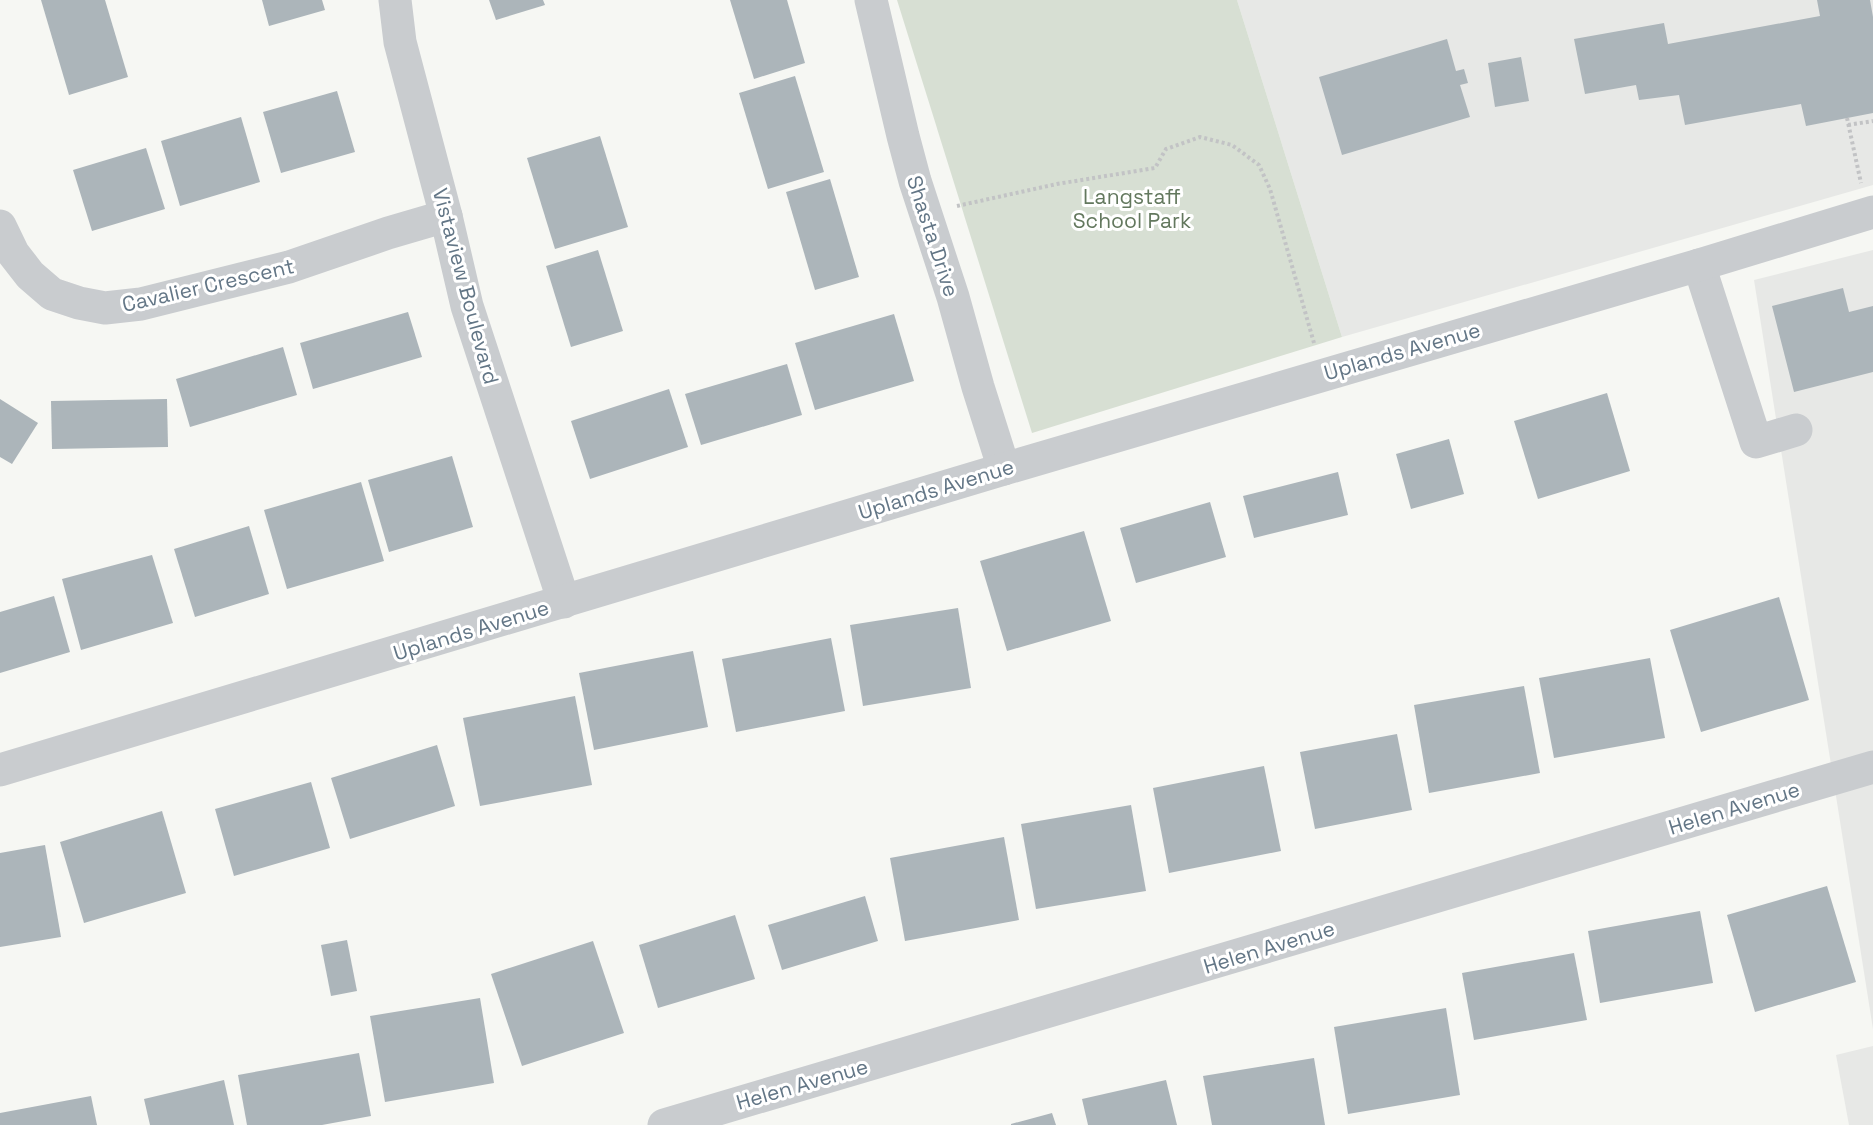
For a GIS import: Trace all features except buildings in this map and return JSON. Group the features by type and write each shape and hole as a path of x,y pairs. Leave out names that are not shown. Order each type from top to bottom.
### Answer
{"street":[{"name":"Vistaview Boulevard","path":"395,0 400,42 467,306 564,602"},
{"name":"Shasta Drive","path":"872,0 915,181 927,212 1004,469"},
{"name":"Uplands Avenue","path":"0,770 1004,469 1699,266 1867,197"},
{"name":"Cavalier Crescent","path":"0,226 13,253 30,275 52,294 79,303 105,308 141,304 289,267 446,216"},
{"path":"1699,266 1756,442 1796,430"},
{"name":"Helen Avenue","path":"664,1125 1873,767"}],"path":[{"path":"1847,118 1867,197"},
{"path":"1848,125 1873,121"},
{"path":"927,212 1057,184 1155,168 1166,149 1200,137 1232,145 1259,165 1270,189 1314,343"}],"shaded area":[{"path":"1237,0 1873,0 1873,185 1342,337"},
{"path":"1873,250 1873,1029 1754,280"},
{"path":"1873,1046 1873,1125 1849,1125 1836,1055"}],"green space":[{"name":"Langstaff School Park","path":"897,0 1237,0 1342,337 1032,433"}]}
